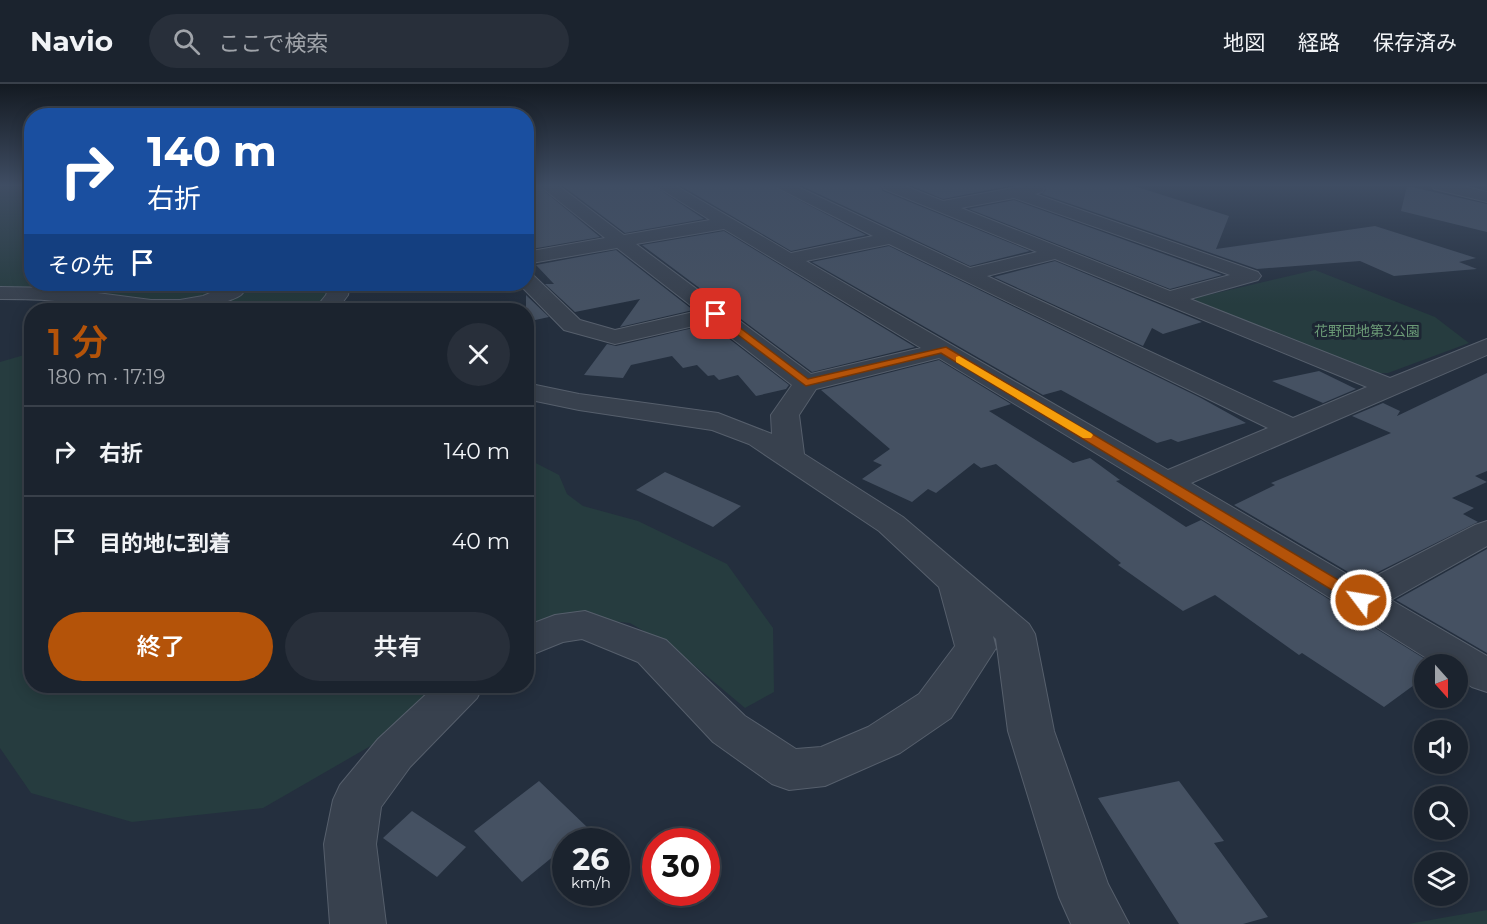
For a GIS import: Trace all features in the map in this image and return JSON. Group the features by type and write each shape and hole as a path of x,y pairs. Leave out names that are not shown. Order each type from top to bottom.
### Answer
{"street":[{"path":"599,225 806,383"},
{"path":"534,257 713,225"},
{"path":"730,225 1166,482 1487,676"},
{"path":"865,225 1293,429"},
{"path":"987,225 1390,387"},
{"path":"1107,225 1251,276 1168,298"},
{"path":"788,259 892,238"},
{"path":"969,274 1057,253"},
{"path":"534,287 572,326 615,338 716,314"},
{"path":"0,293 20,291 86,297 118,303"},
{"path":"202,303 220,299 233,291"},
{"path":"789,456 785,415 806,383 943,350"},
{"path":"1166,482 1390,387 1480,354"},
{"path":"534,393 579,402 718,422 759,438 891,524 1015,634 1031,731 1086,897 1101,924"},
{"path":"1361,600 1487,532"},
{"path":"534,640 555,629 585,625 651,651 729,729 789,770 825,766 884,740 935,706 976,648 956,582"},
{"path":"357,924 350,844 357,800 394,753 455,693"}],"green space":[{"path":"0,225 24,225 24,291 329,291 330,293 324,303 120,303 116,300 0,292"},
{"name":"花野団地第3公園","path":"1315,270 1435,317 1469,343 1388,373 1370,373 1197,304 1195,298"},
{"path":"24,355 24,693 443,693 374,744 263,808 132,822 31,793 0,748 0,362"},
{"path":"534,462 559,475 567,494 583,506 638,521 727,564 773,628 774,692 745,708 676,650 630,623 563,616 534,628"},
{"path":"1487,910 1487,924 1408,924"}],"building":[{"path":"534,225 586,225 600,237 534,249"},
{"path":"615,225 669,225 625,233"},
{"path":"747,225 847,225 866,235 791,251"},
{"path":"884,225 967,225 1030,251 970,266"},
{"path":"1010,225 1084,225 1222,275 1170,289"},
{"path":"1131,225 1225,225 1216,249 1375,226 1476,258 1459,262 1477,269 1394,276 1360,261 1257,269"},
{"path":"1459,225 1487,225 1487,232"},
{"path":"724,231 915,347 812,372 642,245"},
{"path":"889,246 1201,398 1246,423 1178,442 1171,439 1157,443 1061,390 1043,395 812,262"},
{"path":"616,250 693,310 620,327 640,299 575,312 545,284 554,284 536,265"},
{"path":"1055,261 1202,322 1163,334 1152,328 1143,346 994,277"},
{"path":"526,295 549,317 534,320 534,303 526,303"},
{"path":"710,324 789,385 786,389 756,396 738,375 719,380 714,375 708,376 697,365 683,368 672,356 631,365 623,378 584,375 607,344 616,346"},
{"path":"939,360 1011,404 989,411 1073,463 1090,458 1120,480 1116,481 1186,527 1201,520 1417,654 1414,654 1414,685 1384,707 1302,653 1299,655 1215,595 1183,611 1118,565 1121,563 996,464 981,468 974,463 936,493 928,489 912,502 862,479 882,465 873,461 890,449 821,390"},
{"path":"1319,371 1356,389 1323,403 1272,381"},
{"path":"1487,373 1487,471 1475,476 1487,482 1452,498 1474,508 1463,514 1478,522 1362,580 1234,505 1275,485 1271,483 1391,433 1352,416 1383,403 1400,411 1397,416"},
{"path":"665,472 741,506 713,527 636,490"},
{"path":"1487,549 1487,653 1396,600"},
{"path":"539,781 588,828 552,828 552,857 522,882 474,831"},
{"path":"1179,781 1224,841 1214,843 1268,917 1243,924 1179,924 1098,798"},
{"path":"412,811 466,847 437,877 383,838"}],"slow traffic":[{"path":"959,359 1087,435"}],"route":[{"path":"716,314 806,383 943,350 1361,600"}]}
